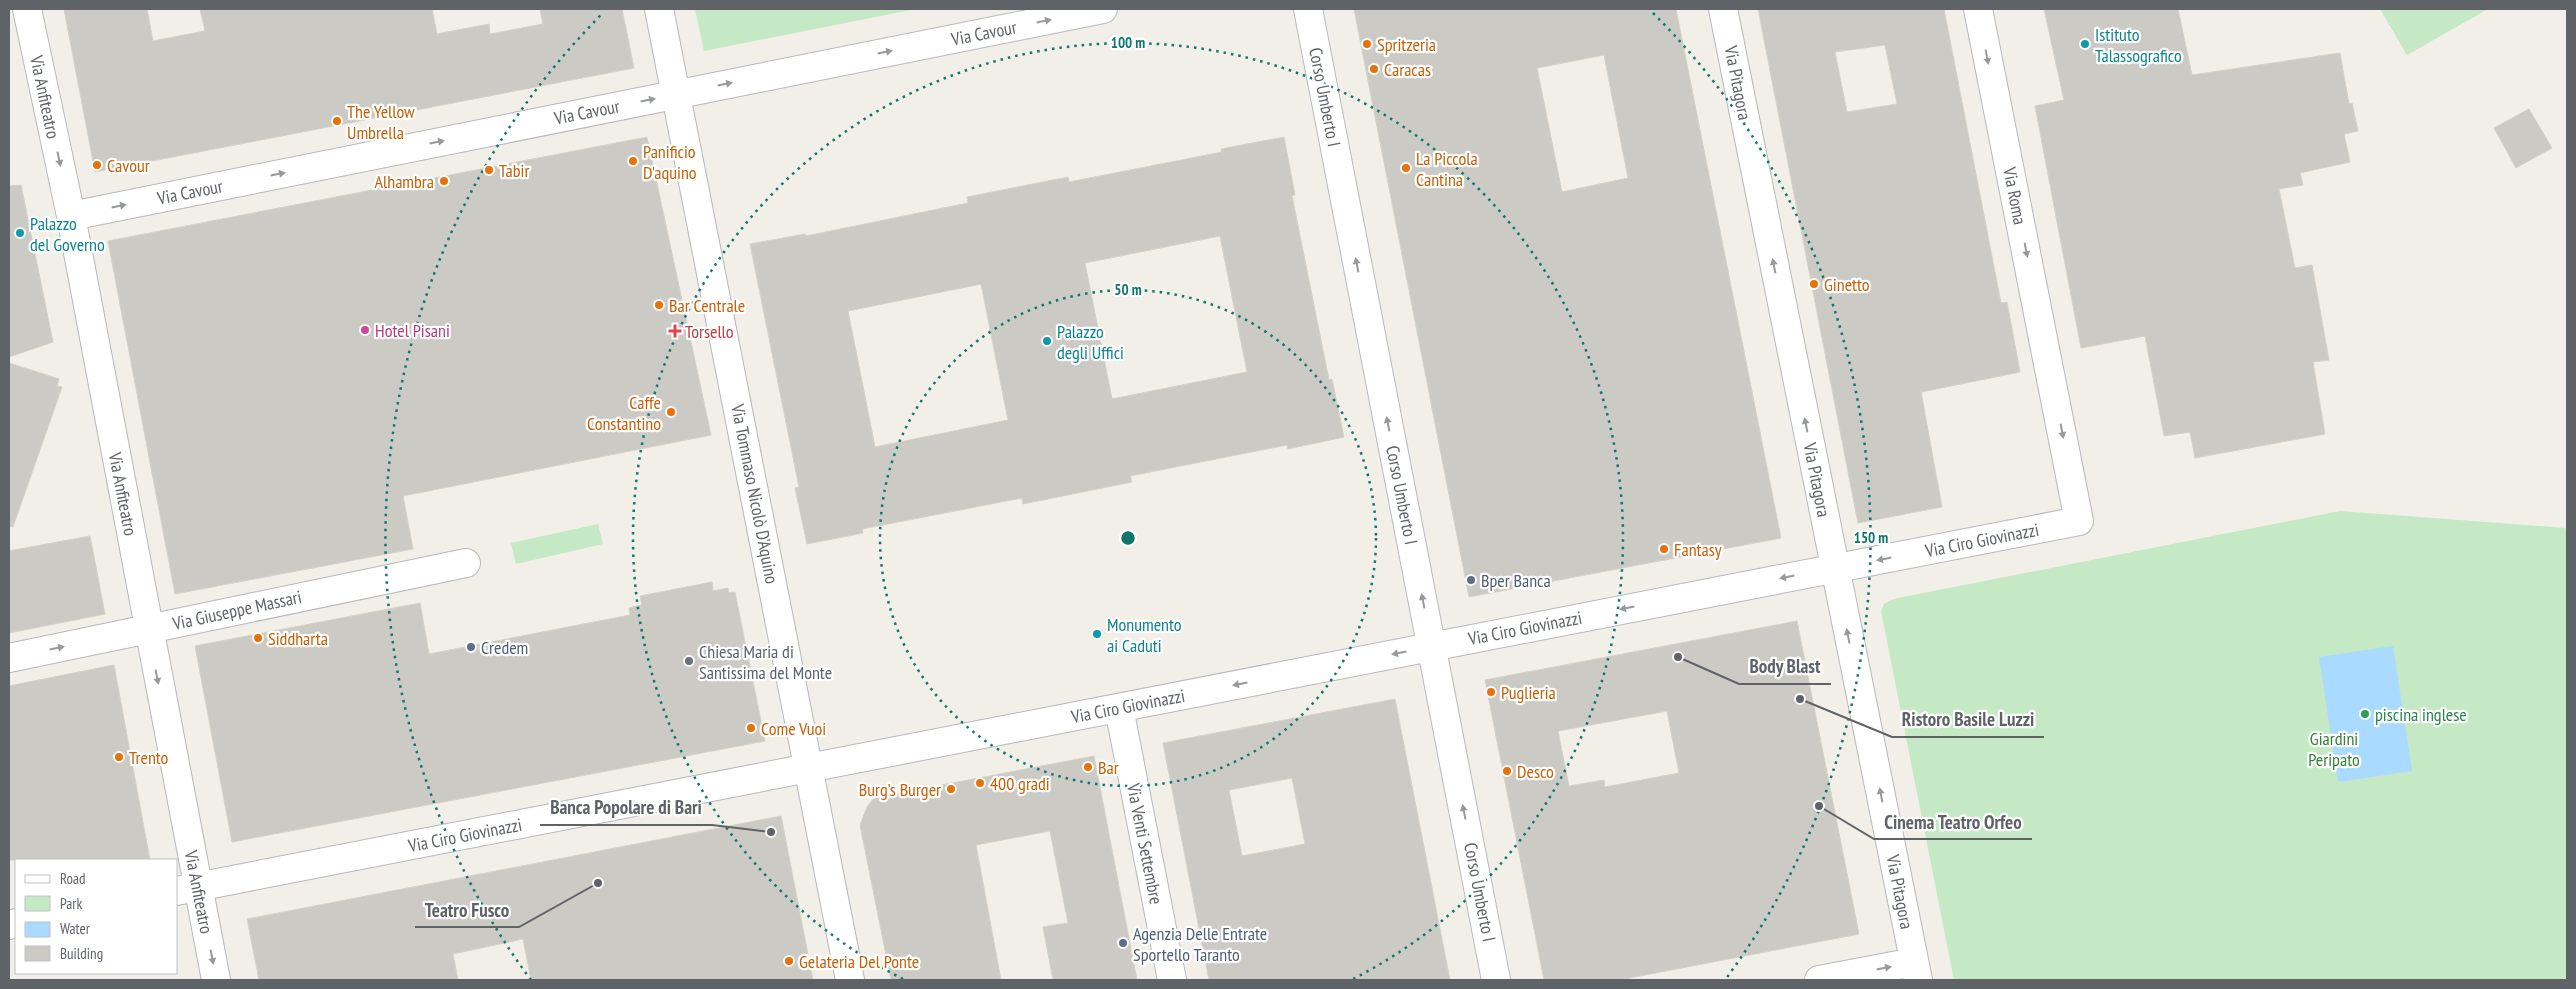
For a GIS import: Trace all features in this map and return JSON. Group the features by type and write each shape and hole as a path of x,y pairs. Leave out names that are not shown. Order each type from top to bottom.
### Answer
{"street":[{"name":"Via Anfiteatro","path":"27,9 71,216 148,629 187,889 216,980"},
{"name":"Via Tommaso Nicolò D'Aquino","path":"659,9 678,94 850,980"},
{"name":"Via Cavour","path":"71,216 1103,9"},
{"name":"Corso Umberto I","path":"1308,9 1496,980"},
{"name":"Via Pitagora","path":"1723,9 1916,971"},
{"name":"Via Roma","path":"1978,9 2079,521"},
{"name":"Via Ciro Giovinazzi","path":"187,889 2079,521"},
{"name":"Via Giuseppe Massari","path":"9,658 466,563"},
{"name":"Via Venti Settembre","path":"1120,708 1172,980"},
{"path":"1819,980 1916,971"}],"green space":[{"path":"695,9 916,9 704,51"},
{"path":"2380,9 2488,9 2407,55"},
{"name":"Giardini Peripato","path":"2340,511 2565,528 2567,532 2567,980 1954,980 1881,611 1884,604 1893,599"},
{"path":"598,524 603,544 516,564 511,543"}],"water":[{"name":"piscina inglese","path":"2393,646 2412,771 2338,782 2319,657"}],"building":[{"path":"64,9 147,9 153,41 205,31 200,9 432,9 437,34 489,24 490,34 543,24 540,9 622,9 634,68 95,172"},
{"path":"1354,9 1676,9 1781,538 1469,597","holes":["1604,55 1628,178 1562,192 1537,68"]},
{"path":"1758,9 1944,9 2001,303 2007,302 2020,372 1921,392 1942,507 1858,523","holes":["1885,45 1897,104 1847,112 1835,52"]},
{"path":"2044,9 2178,9 2192,75 2340,53 2349,104 2352,103 2358,131 2344,134 2350,162 2300,173 2303,185 2279,189 2295,268 2312,265 2329,360 2313,362 2325,434 2195,458 2190,432 2164,436 2145,336 2081,348 2035,106 2064,100"},
{"path":"2529,109 2552,148 2516,168 2494,128"},
{"path":"647,137 711,435 403,496 413,549 175,594 108,241"},
{"name":"Palazzo degli Uffici","path":"1284,137 1295,195 1292,196 1329,380 1332,379 1344,437 1288,449 1287,445 1130,476 1132,482 1023,504 1022,498 862,529 863,533 807,544 795,488 799,487 750,244 805,234 806,236 968,203 967,197 1068,177 1069,182 1222,152 1221,149","holes":["1220,236 1247,372 1112,399 1085,263","981,284 1008,420 875,447 848,311"]},
{"path":"21,185 53,342 9,357 9,186"},
{"path":"9,363 59,379 57,386 62,387 13,527 9,526"},
{"path":"90,536 105,614 9,633 9,551"},
{"path":"712,582 713,591 728,588 729,593 735,592 765,741 232,842 195,646 420,603 429,654 630,615 629,608 642,605 640,596"},
{"path":"1797,621 1859,934 1619,980 1544,980 1485,680","holes":["1667,711 1679,773 1605,787 1604,780 1569,786 1558,731"]},
{"path":"114,665 150,859 9,860 9,686"},
{"path":"1395,699 1450,980 1209,980 1163,743","holes":["1292,778 1305,844 1242,856 1229,790"]},
{"path":"1094,756 1137,980 1053,980 1043,927 1068,923 1050,831 976,845 1001,980 891,980 860,825 867,807 874,798"},
{"path":"781,816 813,980 531,980 523,939 453,954 458,980 259,980 247,919"}],"place":[{"name":"Spritzeria","path":"1367,44"},
{"name":"Istituto Talassografico","path":"2085,44"},
{"name":"Caracas","path":"1374,69"},
{"name":"The Yellow Umbrella","path":"337,121"},
{"name":"Panificio D'aquino","path":"633,161"},
{"name":"Cavour","path":"97,165"},
{"name":"La Piccola Cantina","path":"1406,168"},
{"name":"Tabir","path":"489,170"},
{"name":"Alhambra","path":"444,181"},
{"name":"Palazzo del Governo","path":"20,233"},
{"name":"Ginetto","path":"1814,284"},
{"name":"Bar Centrale","path":"659,305"},
{"name":"Hotel Pisani","path":"365,330"},
{"name":"Torsello","path":"675,331"},
{"name":"Palazzo degli Uffici","path":"1047,341"},
{"name":"Caffe Constantino","path":"671,412"},
{"name":"Fantasy","path":"1664,549"},
{"name":"Bper Banca","path":"1471,580"},
{"name":"Monumento ai Caduti","path":"1097,634"},
{"name":"Siddharta","path":"258,638"},
{"name":"Credem","path":"471,647"},
{"name":"Body Blast","path":"1678,657"},
{"name":"Chiesa Maria di Santissima del Monte","path":"689,661"},
{"name":"Puglieria","path":"1491,692"},
{"name":"Ristoro Basile Luzzi","path":"1800,699"},
{"name":"piscina inglese","path":"2365,714"},
{"name":"Come Vuoi","path":"751,728"},
{"name":"Trento","path":"119,757"},
{"name":"Bar","path":"1088,767"},
{"name":"Desco","path":"1507,771"},
{"name":"400 gradi","path":"980,783"},
{"name":"Burg’s Burger","path":"951,789"},
{"name":"Cinema Teatro Orfeo","path":"1819,806"},
{"name":"Banca Popolare di Bari","path":"771,832"},
{"name":"Teatro Fusco","path":"598,883"},
{"name":"Agenzia Delle Entrate Sportello Taranto","path":"1123,943"},
{"name":"Gelateria Del Ponte","path":"789,961"}]}
